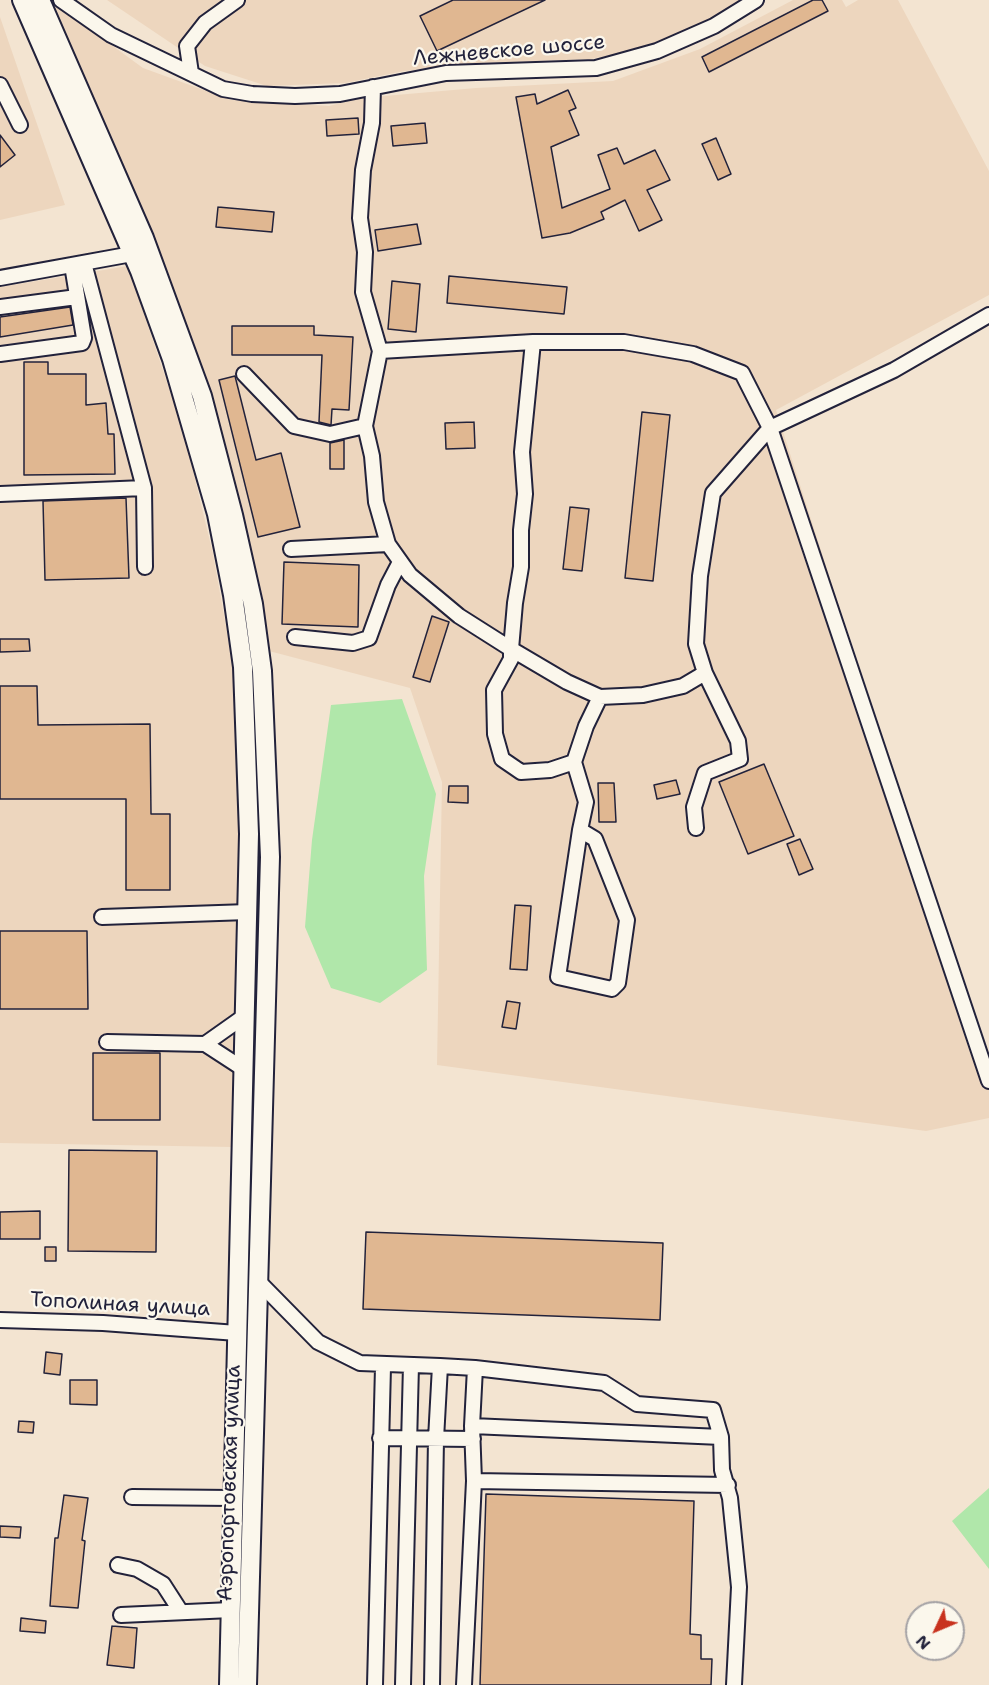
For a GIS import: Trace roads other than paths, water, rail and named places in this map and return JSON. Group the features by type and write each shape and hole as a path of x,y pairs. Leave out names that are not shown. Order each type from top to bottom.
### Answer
{"main road":[{"name":"Аэропортовская улица","path":"28,0 132,254 172,359 199,447 233,595 243,668 249,834 248,912 229,1685"},
{"name":"Аэропортовская улица","path":"28,0 144,238 202,396 253,604 262,671 270,857 247,1685"}],"street":[{"name":"Лежневское шоссе","path":"60,0 111,35 223,89 252,94 340,94 446,73 596,68 657,51 714,26 751,1"},
{"path":"191,73 187,45 205,22 237,0"},
{"path":"0,85 20,126"},
{"path":"373,87 372,123 363,170 360,218 364,252 363,292 380,351 365,426 372,456 376,502 388,544 410,575 459,616 567,682 600,697 643,695 673,689 705,673"},
{"path":"0,278 132,254"},
{"path":"0,354 82,343 84,338 77,297 78,264"},
{"path":"78,264 144,488 145,567"},
{"path":"0,306 77,297"},
{"path":"696,828 694,807 705,773 740,759 738,741 705,673 696,644 700,576 713,494 770,428 894,370 989,315"},
{"path":"380,351 533,342 624,342 693,354 742,373 770,428 989,1082"},
{"path":"533,342 522,452 525,494 521,530 521,567 514,603 511,659 494,690 495,734 502,759 521,772 550,770 574,762"},
{"path":"244,374 294,426 330,435 365,426"},
{"path":"0,494 144,488"},
{"path":"291,549 388,544"},
{"path":"295,636 353,643 369,638 388,585 400,562"},
{"path":"580,830 595,839 627,920 618,983 612,989 558,977 580,830 586,802 574,762 586,726 600,697"},
{"path":"102,917 248,912"},
{"path":"206,1044 246,1015"},
{"path":"107,1042 206,1044 245,1070"},
{"path":"259,1282 318,1342 360,1363 475,1368 604,1383 637,1404 713,1410 721,1437 722,1470 728,1485 740,1587 734,1685"},
{"name":"Тополиная улица","path":"0,1320 103,1323 237,1333"},
{"path":"403,1685 407,1438 411,1365"},
{"path":"432,1685 436,1439 440,1366"},
{"path":"375,1685 383,1367"},
{"path":"464,1685 474,1481 472,1433 475,1368"},
{"path":"380,1438 436,1439 472,1433 721,1437"},
{"path":"474,1481 728,1485"},
{"path":"132,1497 232,1498"},
{"path":"118,1565 137,1569 163,1584 181,1612"},
{"path":"121,1615 231,1610"}]}
